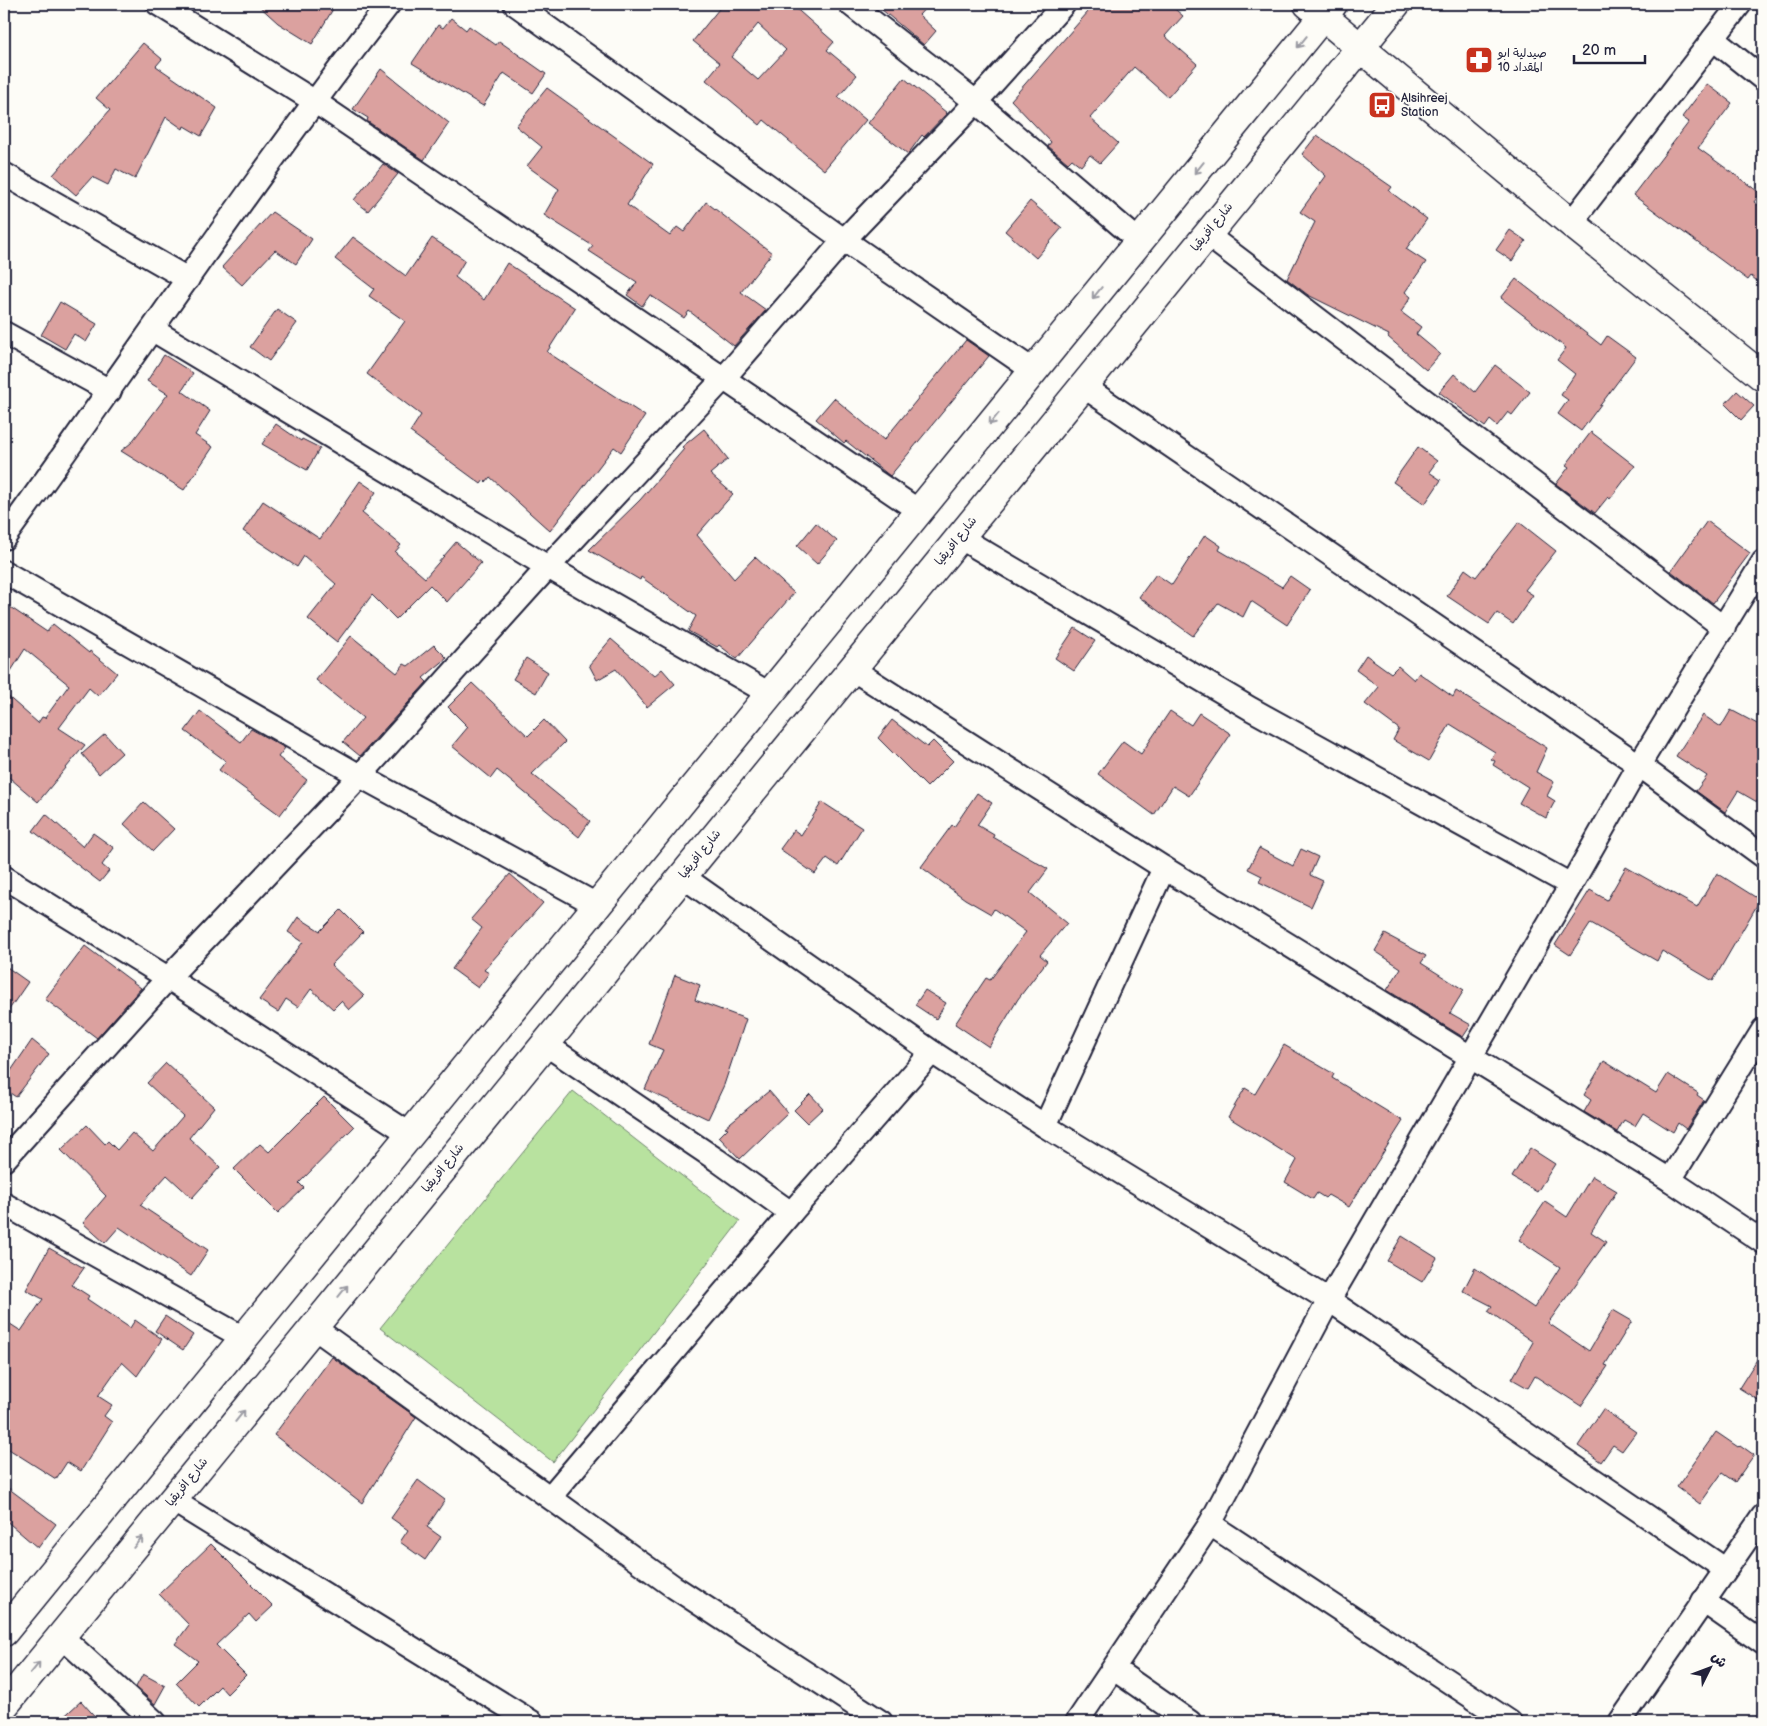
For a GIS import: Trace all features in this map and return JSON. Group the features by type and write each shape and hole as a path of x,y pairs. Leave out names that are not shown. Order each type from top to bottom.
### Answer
{"street":[{"path":"158,4 314,101 919,511"},
{"path":"4,538 314,101 389,4"},
{"path":"514,4 844,240 1034,371"},
{"path":"850,4 976,102 1140,241"},
{"path":"4,1160 168,978 360,776 548,567 724,378 844,240 976,102 1064,4"},
{"name":"شارع افريقيا","path":"4,1706 1396,4"},
{"path":"1571,223 1740,4"},
{"path":"4,1632 1140,241 1321,8 1360,47 1571,223 1763,377"},
{"path":"1713,39 1763,79"},
{"path":"4,174 188,279"},
{"path":"1206,234 1724,628"},
{"path":"153,330 548,567 770,694"},
{"path":"4,333 110,391"},
{"path":"1083,386 1639,765 1763,856"},
{"path":"959,537 1250,709 1571,885"},
{"path":"1077,1722 1210,1524 1329,1300 1639,765 1763,562"},
{"path":"4,572 360,776 598,905"},
{"path":"852,669 1164,868 1670,1180 1763,1242"},
{"path":"1045,1126 1164,868"},
{"path":"682,876 932,1052 1045,1126 1329,1300 1725,1569"},
{"path":"4,877 168,978 410,1134"},
{"path":"1670,1180 1763,1030"},
{"path":"545,1044 717,1160 791,1213"},
{"path":"550,1498 791,1213 932,1052"},
{"path":"4,1204 244,1338"},
{"path":"313,1327 674,1586 881,1722"},
{"path":"172,1500 532,1722"},
{"path":"1620,1722 1763,1516"},
{"path":"1210,1524 1510,1722"},
{"path":"1703,1600 1763,1643"},
{"path":"61,1636 155,1722"},
{"path":"1114,1669 1190,1722"}],"green space":[{"path":"573,1091 740,1221 553,1462 380,1328"}],"building":[{"path":"257,4 336,4 312,44 278,23"},
{"path":"723,4 791,4 834,42 827,50 857,75 838,97 866,120 824,170 764,120 760,125 706,80 720,63 693,41","holes":["758,24 786,50 758,80 731,57"]},
{"path":"875,4 929,4 919,15 936,31 924,45"},
{"path":"1095,4 1169,4 1183,16 1165,36 1197,64 1168,97 1134,67 1090,118 1118,143 1100,163 1090,155 1081,166 1072,159 1068,163 1048,146 1051,142 1011,100"},
{"path":"451,18 466,30 469,26 496,45 499,41 546,74 533,93 504,73 483,106 412,63 438,25 443,28"},
{"path":"143,43 162,59 156,66 217,108 201,136 184,126 183,129 166,117 135,179 116,169 108,185 92,177 76,195 53,175 110,110 96,98"},
{"path":"381,69 449,123 424,160 367,121 368,118 353,109"},
{"path":"904,78 947,113 924,137 922,135 908,154 868,123"},
{"path":"1707,84 1732,103 1698,148 1760,193 1754,202 1763,209 1763,286 1751,276 1748,280 1633,195 1689,122 1682,117"},
{"path":"547,88 653,164 627,205 670,236 677,227 684,232 706,202 772,253 741,292 766,310 734,346 689,311 684,318 650,295 642,306 627,295 637,282 589,251 593,246 544,215 559,189 527,166 542,147 516,126"},
{"path":"1317,135 1392,187 1389,191 1427,219 1406,249 1426,262 1405,292 1411,297 1401,312 1421,327 1416,334 1440,354 1426,370 1388,337 1389,335 1308,295 1287,279 1315,222 1300,212 1326,176 1302,154"},
{"path":"383,164 398,174 368,211 354,200"},
{"path":"1030,201 1062,228 1036,258 1005,231"},
{"path":"272,212 312,239 296,264 275,250 242,285 222,267"},
{"path":"1510,230 1526,241 1512,261 1496,250"},
{"path":"353,237 406,276 432,238 465,260 455,277 484,300 507,263 575,308 547,352 645,416 621,452 614,447 550,531 490,477 481,484 410,432 421,415 367,374 405,321 369,296 374,289 335,259"},
{"path":"1516,279 1601,345 1607,336 1636,357 1581,431 1558,414 1568,400 1561,395 1575,374 1557,360 1566,348 1501,298"},
{"path":"60,302 97,324 86,342 74,334 65,349 41,335"},
{"path":"277,309 297,323 269,361 250,347"},
{"path":"966,340 989,356 890,476 846,441 844,443 816,419 834,398 884,440"},
{"path":"164,355 193,373 182,391 210,411 195,435 213,447 184,490 121,451 131,443 168,394 147,381"},
{"path":"1495,365 1530,392 1512,415 1508,412 1497,426 1490,420 1485,427 1439,392 1454,374 1475,392"},
{"path":"1737,391 1754,406 1741,420 1725,404"},
{"path":"276,424 301,441 302,439 320,448 307,470 262,444"},
{"path":"704,429 728,459 710,474 733,494 697,535 734,579 755,557 794,593 737,659 719,645 717,647 688,631 696,616 641,577 640,580 589,550 640,500 684,449 682,447"},
{"path":"1591,432 1635,466 1610,499 1608,497 1595,513 1556,484 1569,467 1566,465"},
{"path":"1418,447 1437,461 1429,472 1441,480 1425,504 1393,482"},
{"path":"360,481 376,492 362,513 401,545 395,552 425,578 456,542 481,563 447,602 430,585 396,619 372,595 337,642 308,619 336,584 304,556 297,567 243,531 263,501 320,539"},
{"path":"1707,521 1750,553 1713,603 1671,571"},
{"path":"1519,522 1556,551 1525,590 1533,595 1513,624 1497,613 1489,624 1447,596 1465,569 1476,577"},
{"path":"816,523 837,541 817,564 797,546"},
{"path":"1205,535 1221,546 1219,550 1282,587 1290,576 1310,590 1287,625 1251,601 1243,617 1218,603 1193,636 1139,597 1156,574 1172,585"},
{"path":"4,603 47,632 53,624 117,673 98,696 89,688 59,728 85,745 38,802 4,773 4,693 38,723 42,717 45,718 69,685 25,649 4,682"},
{"path":"1075,628 1095,641 1074,671 1055,658"},
{"path":"351,636 397,673 404,664 408,666 434,645 447,658 423,678 427,682 360,756 343,742 363,718 316,680"},
{"path":"611,639 654,676 662,669 675,684 647,707 616,669 597,680 589,665"},
{"path":"1366,655 1391,673 1398,666 1414,680 1419,673 1453,697 1456,691 1547,748 1536,772 1554,782 1547,796 1555,801 1546,818 1519,803 1528,787 1493,765 1495,761 1491,759 1495,752 1450,724 1429,761 1393,740 1399,729 1365,704 1379,687 1356,670"},
{"path":"526,658 548,672 536,693 513,679"},
{"path":"472,683 528,736 544,720 565,742 532,774 590,821 579,837 497,770 491,778 452,746 468,727 448,707"},
{"path":"1731,710 1763,727 1763,790 1757,802 1738,791 1725,812 1696,791 1707,776 1676,756 1703,715 1721,727"},
{"path":"200,711 241,742 251,729 285,748 278,757 307,780 280,815 219,770 226,761 185,731"},
{"path":"1170,711 1191,725 1199,713 1231,734 1189,796 1173,786 1154,815 1098,774 1123,741 1141,754"},
{"path":"892,720 927,747 933,741 953,761 927,787 878,738"},
{"path":"105,734 122,753 99,774 82,754"},
{"path":"977,793 992,803 977,825 994,835 993,837 1048,869 1030,893 1067,923 1040,955 1047,961 1018,999 989,1047 955,1024 986,978 990,980 1026,932 994,909 991,914 965,899 921,867 952,825 954,827"},
{"path":"144,802 174,829 153,851 124,824"},
{"path":"822,802 862,828 838,866 827,858 815,874 780,849 794,830 801,835"},
{"path":"46,814 83,847 93,833 114,848 102,865 109,871 100,882 33,831"},
{"path":"1259,848 1293,866 1301,849 1318,857 1310,875 1323,881 1311,907 1259,882 1262,876 1248,869"},
{"path":"1626,867 1697,907 1717,873 1760,900 1713,981 1662,951 1657,961 1591,923 1570,955 1555,945 1590,890 1607,900"},
{"path":"510,874 543,903 484,970 489,973 478,988 452,969 482,928 471,919"},
{"path":"341,910 363,932 331,965 364,996 349,1010 341,1001 333,1009 311,989 298,1007 286,999 278,1012 259,1000 303,942 288,932 298,917 320,931"},
{"path":"1385,934 1426,956 1421,963 1464,990 1450,1013 1471,1025 1463,1037 1387,990 1401,968 1375,951"},
{"path":"85,946 141,988 97,1038 45,999"},
{"path":"4,965 28,982 4,1017"},
{"path":"675,975 700,985 695,1000 746,1019 724,1085 708,1119 645,1089 663,1050 649,1044"},
{"path":"925,990 946,1003 936,1019 915,1005"},
{"path":"32,1040 49,1054 16,1097 4,1089 4,1081"},
{"path":"1284,1045 1334,1074 1332,1078 1403,1121 1349,1207 1328,1195 1325,1198 1317,1193 1313,1199 1285,1182 1297,1160 1228,1117 1245,1088 1255,1094"},
{"path":"1604,1061 1656,1093 1668,1074 1698,1093 1697,1095 1704,1100 1686,1129 1678,1123 1673,1132 1643,1113 1635,1126 1624,1120 1617,1132 1584,1112 1591,1100 1584,1095"},
{"path":"166,1063 214,1107 189,1138 220,1167 192,1198 167,1175 140,1205 208,1250 191,1276 119,1227 105,1243 83,1223 106,1196 61,1150 87,1125 105,1144 108,1141 117,1150 132,1133 153,1151 183,1116 147,1083"},
{"path":"769,1091 788,1113 740,1159 719,1137 728,1128 725,1127"},
{"path":"810,1094 823,1108 807,1123 794,1110"},
{"path":"324,1097 354,1127 299,1183 304,1188 278,1213 234,1169 260,1144 269,1152"},
{"path":"1530,1148 1555,1164 1537,1192 1512,1177"},
{"path":"1592,1176 1617,1191 1591,1232 1606,1242 1548,1323 1589,1351 1613,1310 1632,1321 1605,1365 1608,1366 1581,1406 1535,1376 1528,1388 1512,1379 1533,1342 1488,1311 1492,1306 1463,1291 1475,1268 1534,1308 1560,1267 1519,1240 1545,1202 1567,1217"},
{"path":"1402,1236 1437,1258 1422,1282 1387,1261"},
{"path":"49,1248 84,1268 72,1285 89,1296 87,1299 130,1328 135,1320 162,1339 137,1376 122,1362 98,1396 112,1405 104,1416 112,1422 81,1471 67,1462 56,1479 4,1446 4,1320 21,1331 43,1299 26,1290"},
{"path":"165,1316 193,1335 183,1350 155,1331"},
{"path":"1763,1350 1763,1403 1739,1388"},
{"path":"332,1357 416,1417 362,1503 274,1435"},
{"path":"1603,1409 1636,1432 1622,1451 1613,1445 1601,1462 1578,1446"},
{"path":"1716,1432 1754,1455 1735,1482 1722,1473 1700,1504 1677,1487"},
{"path":"418,1480 445,1500 427,1527 441,1537 425,1560 400,1542 408,1530 391,1518"},
{"path":"4,1485 56,1524 38,1548 4,1519"},
{"path":"211,1544 273,1606 256,1622 249,1614 216,1645 246,1675 227,1694 220,1686 199,1707 176,1683 198,1661 175,1644 189,1625 159,1594"},
{"path":"143,1674 165,1686 155,1704 136,1687"},
{"path":"81,1701 100,1722 58,1722"}],"place":[{"name":"صيدلية ابو المقداد 10","path":"1479,60"},
{"name":"Alsihreej Station","path":"1382,105"}]}
